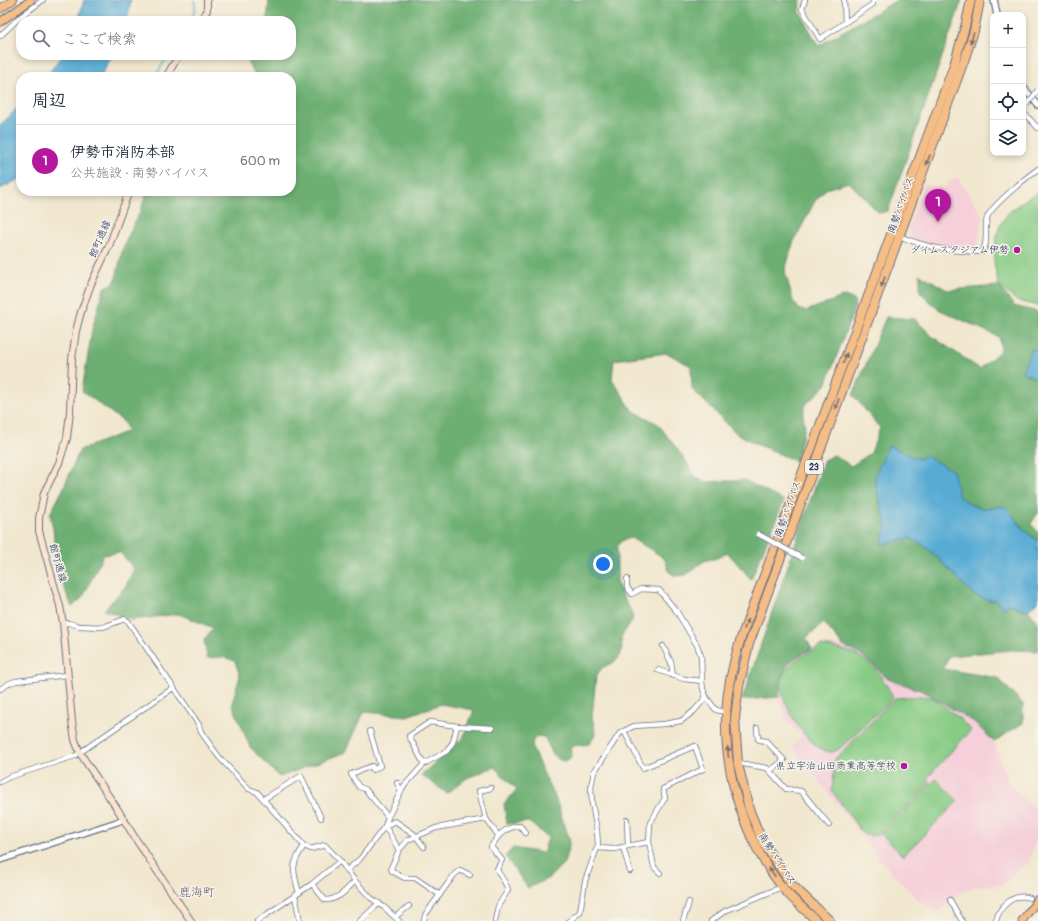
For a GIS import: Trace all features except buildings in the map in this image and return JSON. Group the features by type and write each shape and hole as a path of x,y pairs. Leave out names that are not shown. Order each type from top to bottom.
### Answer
{"highway":[{"name":"南勢バイパス","path":"830,921 791,884 763,843 749,809 738,763 735,718 739,686 749,644 896,235 954,65 971,0"},
{"name":"南勢バイパス","path":"817,921 782,887 754,845 739,808 728,759 726,712 732,667 742,635 965,58 974,31 980,0"}],"main road":[{"path":"0,9 13,0"},
{"path":"0,23 31,0"},
{"path":"204,16 207,0"},
{"path":"169,72 176,60"},
{"name":"館町通線","path":"127,196 109,246 81,312 76,331 72,359 70,412 67,438 59,463 44,493 39,518 39,530 57,593 62,623 72,721 75,740 80,753 134,838 191,921"},
{"path":"1022,921 1038,899"}],"street":[{"path":"21,16 43,0"},
{"path":"804,0 802,9 820,39 873,4 873,0"},
{"path":"844,0 845,23"},
{"path":"994,0 996,12"},
{"path":"0,36 16,21"},
{"path":"1026,106 1038,90"},
{"path":"1026,91 1038,105"},
{"path":"1026,114 1038,128"},
{"path":"896,235 922,246 945,250 982,252 984,248 986,221 990,213 1001,201 1038,169"},
{"path":"758,534 802,558"},
{"path":"627,579 627,587 632,594 641,589 659,590 677,612 699,650 702,663 702,681 706,696 716,710 726,712"},
{"path":"62,623 69,623 79,626 103,627 125,619 128,621 219,757 249,789 257,792 304,846 311,849 326,845 371,898 397,919 409,906"},
{"path":"663,646 671,662 673,676"},
{"path":"658,670 684,679 702,681"},
{"path":"0,689 16,680 67,675"},
{"path":"0,782 9,777 75,756 173,688"},
{"path":"569,921 580,912 585,881 597,848 597,831 591,787 594,772 620,733 634,726 664,724 681,720 694,711 706,696"},
{"path":"424,764 409,736 430,722 457,726 492,728"},
{"path":"347,870 360,859 385,826 404,786 424,764 447,751 453,742 457,726"},
{"path":"757,728 758,739 766,741 784,760 770,771"},
{"path":"370,731 380,766 373,770 372,766 351,774 359,787 365,789 388,817"},
{"path":"624,731 642,768 695,746 703,769 663,789 665,798 650,823 649,842 654,866 660,872"},
{"path":"738,763 766,768 786,789 801,791 829,825"},
{"path":"264,800 301,776 321,818"},
{"path":"397,782 402,791"},
{"path":"491,788 479,791 486,819 498,836"},
{"path":"0,860 123,819"},
{"path":"440,895 415,878 405,878 392,871 391,868 399,850 408,840 436,828 486,819"},
{"path":"627,820 626,847 630,871"},
{"path":"385,826 396,821 416,837 424,847"},
{"path":"385,826 399,850"},
{"path":"495,921 498,906 508,890 499,874 498,869 502,860 491,847 498,836 512,827 520,826 526,833"},
{"path":"597,848 614,849 649,842"},
{"path":"300,893 293,871 296,858 304,846"},
{"path":"257,921 300,893 340,861"},
{"path":"424,921 425,915 454,874 460,870 470,875"},
{"path":"312,884 325,900 332,900 339,897 355,881"},
{"path":"711,921 725,911 791,884"},
{"path":"295,896 300,921"},
{"path":"996,921 1000,912 1012,900 1021,896 1030,898"},
{"path":"950,900 962,921"},
{"path":"683,921 689,902"},
{"path":"362,920 379,903"}],"shaded area":[{"path":"957,177 983,216 977,250 943,248 923,243 911,237 908,229 924,184 944,187"},
{"name":"県立宇治山田商業高等学校","path":"822,644 843,646 863,656 888,679 917,687 974,722 994,742 1008,783 1036,810 1038,815 1038,833 1028,863 1001,885 974,887 962,892 938,912 921,903 879,859 792,747 801,736 787,721 779,697 780,680 785,667 800,654"}],"green space":[{"path":"269,0 801,0 799,10 818,46 897,0 962,0 888,211 879,213 849,182 826,189 815,201 793,243 785,271 793,301 800,310 806,311 845,296 854,300 855,306 826,385 806,404 803,415 805,427 796,461 756,444 736,433 692,389 691,366 667,353 614,360 612,379 632,410 658,424 687,462 693,475 706,482 744,480 784,501 751,579 727,552 717,558 704,561 686,575 676,576 669,572 666,562 658,554 631,538 625,539 619,543 617,547 617,580 620,591 631,611 633,618 622,635 622,650 619,657 614,662 602,668 596,676 592,717 595,733 594,737 589,744 573,746 570,749 572,755 569,759 564,761 560,760 554,755 544,737 538,736 533,740 532,747 556,800 570,841 564,863 549,878 528,888 505,856 513,848 543,853 548,838 529,822 507,824 504,804 517,790 494,767 467,778 447,793 421,775 463,738 474,710 441,704 407,716 364,712 346,752 279,777 250,747 232,703 240,676 235,661 223,657 207,658 204,640 213,628 179,614 132,620 104,610 125,587 134,569 120,552 103,555 83,597 72,607 57,570 53,528 50,514 80,450 128,431 124,422 82,391 92,330 104,288 115,282 123,248 140,213 145,196 296,196 296,72 253,72 247,61 296,60 296,16 267,16"},
{"name":"ダイムスタジアム伊勢","path":"1038,193 1038,306 1017,301 999,286 994,261 997,236 1000,226 1008,213 1028,198"},
{"path":"920,274 947,290 999,286 1014,306 1038,312 1038,349 1031,350 1022,372 1038,379 1038,514 1031,524 1038,532 1038,540 1026,532 1014,516 999,506 988,508 978,507 959,497 953,471 912,457 889,446 875,482 887,528 883,535 886,544 910,538 923,545 934,554 971,592 988,600 996,600 1004,609 1008,604 1028,610 1038,622 1038,651 1012,650 949,656 943,669 998,678 1023,704 1023,723 994,742 974,722 923,691 888,679 863,656 843,646 824,623 806,638 812,649 803,653 786,667 781,679 779,697 742,700 824,460 834,455 851,466 871,453 880,428 853,395 886,317 915,319 933,337 980,369 1001,350 999,337 938,309 920,292"},
{"path":"821,646 846,651 865,660 880,675 893,698 839,749 831,752 823,750 814,744 797,725 785,702 781,683 791,664"},
{"path":"921,696 933,698 958,717 971,730 927,778 931,782 878,835 871,836 863,834 832,791 835,759 895,698"},
{"path":"936,779 958,801 903,856 881,834"}],"water":[{"path":"84,0 131,0 128,16 79,16"},
{"path":"58,60 110,60 103,72 50,72"},
{"path":"16,109 16,181 0,189 0,126"},
{"path":"1038,349 1038,379 1022,372 1031,350"},
{"path":"889,445 912,457 921,459 924,455 953,471 959,497 973,506 989,509 1005,506 1024,530 1038,540 1038,602 1028,610 1008,604 1004,609 996,600 988,600 974,595 934,554 923,545 910,538 882,544 883,535 887,528 875,482 876,474"}],"waterway":[{"path":"193,16 195,10 194,0"},
{"path":"158,72 165,60"}],"place":[{"name":"伊勢市消防本部","path":"938,222"},
{"name":"ダイムスタジアム伊勢","path":"1017,250"},
{"name":"県立宇治山田商業高等学校","path":"904,766"}],"district":[{"name":"鹿海町","path":"197,892"}]}
